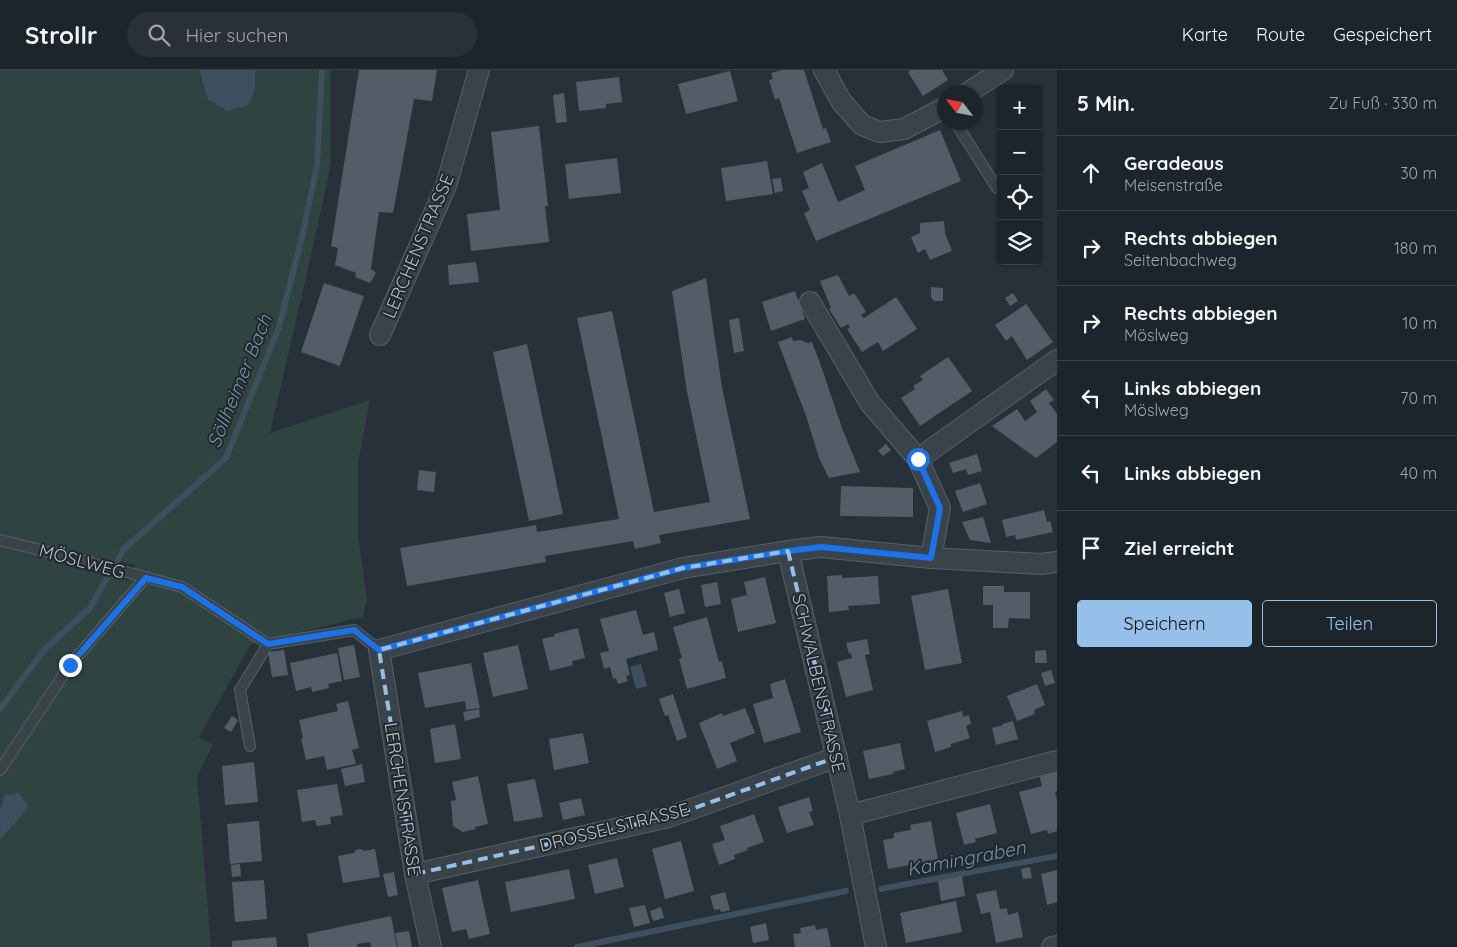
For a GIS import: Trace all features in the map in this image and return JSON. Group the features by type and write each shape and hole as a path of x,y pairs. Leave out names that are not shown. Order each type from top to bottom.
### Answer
{"street":[{"name":"LERCHENSTRASSE","path":"380,335 446,186 479,70"},
{"path":"824,70 841,101 862,125 880,132 904,129 937,112"},
{"path":"980,85 1003,70"},
{"path":"810,302 870,403 918,459 940,508 931,558"},
{"path":"918,459 1057,360"},
{"path":"379,650 683,568 788,551 821,547 931,558 1041,564 1057,562"},
{"name":"SCHWALBENSTRASSE","path":"788,551 850,815 876,947"},
{"name":"LERCHENSTRASSE","path":"379,650 415,874 431,947"},
{"name":"DROSSELSTRASSE","path":"415,874 669,817 837,757"},
{"path":"850,815 1057,761"},
{"path":"1052,947 1057,946"}],"lane":[{"path":"960,130 997,188"},
{"name":"MÖSLWEG","path":"0,540 182,587 268,644"},
{"path":"0,770 70,665 146,578"},
{"path":"250,746 240,690 268,644 354,630 379,650"}],"highlighted area":[{"path":"788,551 837,757 669,817 415,874 379,650 683,568"}],"green space":[{"path":"0,70 199,70 202,81 255,90 255,70 331,70 331,164 270,433 370,400 358,463 358,536 367,599 363,617 251,644 199,737 213,745 197,776 211,947 0,947 0,840 29,807 19,793 6,795 0,809","holes":["95,557 135,565 129,581 85,570"]}],"water":[{"path":"199,70 255,70 255,90 248,105 227,111 208,99"},
{"path":"641,664 647,686 636,689 630,667"},
{"path":"19,793 29,807 0,840 0,809 5,795"}],"building":[{"path":"359,70 437,70 432,101 414,99 393,213 379,212 371,269 376,273 370,283 355,277 356,273 335,265 338,248 331,246"},
{"path":"782,70 804,70 823,129 826,128 831,142 797,153 779,98 775,100 769,80 773,79 771,73"},
{"path":"911,70 942,70 948,80 937,85 937,87 923,96 908,72"},
{"path":"730,71 738,101 686,114 678,84"},
{"path":"619,77 622,102 606,104 606,108 579,111 576,82"},
{"path":"564,93 567,122 556,123 553,95"},
{"path":"539,126 548,206 545,206 549,242 471,251 467,214 500,210 491,132"},
{"path":"940,130 961,181 816,241 804,213 810,210 802,191 809,188 803,172 822,163 838,202 865,190 855,166"},
{"path":"617,158 621,193 569,199 565,164"},
{"path":"767,161 773,194 726,201 721,168"},
{"path":"781,178 783,191 775,193 772,179"},
{"path":"944,221 945,233 952,251 930,260 925,249 918,253 911,237 920,233 920,223"},
{"path":"476,262 479,282 449,285 448,265"},
{"path":"838,275 849,296 854,293 866,312 861,315 864,318 896,297 917,329 883,351 878,342 862,352 847,329 850,327 848,324 841,328 829,309 831,308 820,281"},
{"path":"706,278 722,387 750,519 659,535 661,543 635,549 633,541 545,556 546,562 407,586 400,548 536,525 537,532 619,519 577,318 612,311 654,512 710,502 687,392 672,291"},
{"path":"324,283 364,296 340,366 301,352"},
{"path":"931,287 943,288 943,301 934,301 931,297"},
{"path":"795,291 805,319 771,331 762,302"},
{"path":"1013,293 1018,301 1010,306 1005,298"},
{"path":"1026,304 1053,342 1027,360 1012,336 1006,341 995,325"},
{"path":"739,318 744,351 734,353 729,320"},
{"path":"792,337 793,341 812,342 842,428 860,472 829,478 819,458 806,416 778,342"},
{"path":"527,344 563,514 529,521 493,352"},
{"path":"948,357 972,391 920,426 901,398 915,389 913,386 923,380 920,376"},
{"path":"1046,389 1054,400 1049,403 1057,414 1057,442 1036,458 992,426 1017,409 1025,421 1037,412 1030,401"},
{"path":"886,444 891,450 883,456 878,451"},
{"path":"977,454 982,471 968,475 966,469 953,473 949,463"},
{"path":"419,470 436,472 434,492 417,490"},
{"path":"980,483 987,504 963,512 955,491"},
{"path":"841,486 913,488 913,517 840,516"},
{"path":"1044,510 1047,522 1050,521 1053,532 1016,540 1015,535 1006,537 1002,520"},
{"path":"983,517 991,543 970,540 962,522"},
{"path":"842,575 842,578 878,576 880,604 848,606 849,610 829,612 827,576"},
{"path":"765,577 776,623 738,632 731,599 747,595 744,582"},
{"path":"717,582 721,604 705,607 701,585"},
{"path":"983,586 1004,586 1004,592 1030,592 1030,619 1009,618 1008,628 993,628 993,605 983,605"},
{"path":"679,589 685,613 670,617 664,593"},
{"path":"948,589 962,663 925,670 911,596"},
{"path":"636,610 643,635 654,632 658,650 626,659 630,675 626,676 628,681 618,684 616,678 613,679 610,667 604,669 600,653 609,651 600,619"},
{"path":"707,617 719,662 722,661 726,678 687,689 679,659 682,658 673,627"},
{"path":"578,628 585,658 572,661 573,665 550,671 542,639"},
{"path":"867,639 870,654 865,655 873,690 846,697 837,662 852,658 846,643"},
{"path":"354,645 360,677 344,680 338,648"},
{"path":"518,645 528,689 493,697 483,653"},
{"path":"284,650 288,675 272,677 268,652"},
{"path":"1046,650 1047,663 1035,663 1035,651"},
{"path":"337,653 342,681 328,684 329,688 312,692 311,687 296,691 290,663"},
{"path":"471,663 480,708 466,710 465,701 425,708 418,673"},
{"path":"1051,670 1055,683 1045,686 1041,673"},
{"path":"785,679 801,732 764,743 753,704 773,698 770,684"},
{"path":"1037,684 1045,705 1034,710 1035,714 1017,721 1007,696"},
{"path":"673,694 687,737 677,741 668,715 665,716 659,699"},
{"path":"348,701 359,748 352,750 356,764 327,770 324,756 306,760 299,720 338,711 336,704"},
{"path":"745,708 755,733 730,743 737,761 717,769 699,723 722,713 723,716"},
{"path":"479,709 480,717 465,721 463,712"},
{"path":"962,711 963,717 969,715 971,724 966,726 970,738 935,752 927,721"},
{"path":"232,716 238,720 231,732 224,728"},
{"path":"1013,721 1018,739 996,745 992,728"},
{"path":"455,724 461,759 435,763 430,729"},
{"path":"583,733 589,763 554,770 549,739"},
{"path":"900,743 905,769 893,772 893,774 869,779 863,751"},
{"path":"254,762 258,802 225,805 222,766"},
{"path":"362,764 365,782 345,786 341,769"},
{"path":"1057,769 1057,791 1055,792 1057,800 1057,831 1048,834 1047,830 1031,834 1019,792 1042,786 1039,774"},
{"path":"478,776 488,824 463,832 453,826 451,801 456,800 452,782"},
{"path":"535,779 543,817 514,822 507,784"},
{"path":"337,784 343,815 330,817 331,824 317,826 315,820 302,822 297,790"},
{"path":"809,797 813,811 809,812 814,825 787,833 778,807"},
{"path":"581,798 585,815 563,820 559,803"},
{"path":"990,804 997,833 975,839 976,842 964,845 956,813"},
{"path":"754,814 764,842 747,848 748,850 734,855 735,859 719,865 712,844 725,840 720,826"},
{"path":"259,821 262,861 230,864 227,824"},
{"path":"931,821 938,860 888,869 883,840 894,838 894,833 911,830 910,825"},
{"path":"681,841 694,891 665,899 652,849"},
{"path":"361,849 364,851 375,849 380,877 343,883 338,856 354,853 356,850"},
{"path":"617,858 624,887 595,894 588,865"},
{"path":"240,864 241,876 232,877 231,865"},
{"path":"1030,867 1032,878 1023,879 1021,869"},
{"path":"569,869 575,899 511,912 505,882"},
{"path":"1057,870 1057,902 1047,905 1041,874"},
{"path":"394,872 398,895 388,897 383,874"},
{"path":"962,876 965,896 941,901 938,881"},
{"path":"264,880 267,919 235,922 232,882"},
{"path":"478,880 490,934 469,939 466,929 452,932 442,888"},
{"path":"996,890 1000,909 1007,908 1008,915 1018,912 1023,937 996,943 990,912 981,914 976,894"},
{"path":"725,892 730,910 721,912 720,909 714,910 710,896"},
{"path":"956,901 962,932 906,943 900,913"},
{"path":"645,905 650,923 634,927 629,908"},
{"path":"661,907 664,918 653,921 650,911"},
{"path":"391,916 397,947 371,947 370,942 357,944 358,947 309,947 307,934"},
{"path":"766,923 769,940 753,943 750,927"},
{"path":"815,925 816,930 827,928 831,947 795,947 793,934 801,933 800,928"},
{"path":"409,931 412,947 398,947 395,933"},
{"path":"276,937 277,947 232,947 232,941"}],"waterway":[{"name":"Söllheimer Bach","path":"0,709 44,650 90,608 124,549 226,458 279,327 303,233 317,165 322,70"},
{"name":"Kamingraben","path":"881,889 1057,856"},
{"path":"577,947 846,891"}],"route":[{"path":"70,665 146,578 182,587 268,644 354,630 379,650 683,568 821,547 931,558 940,508 918,459"}]}
